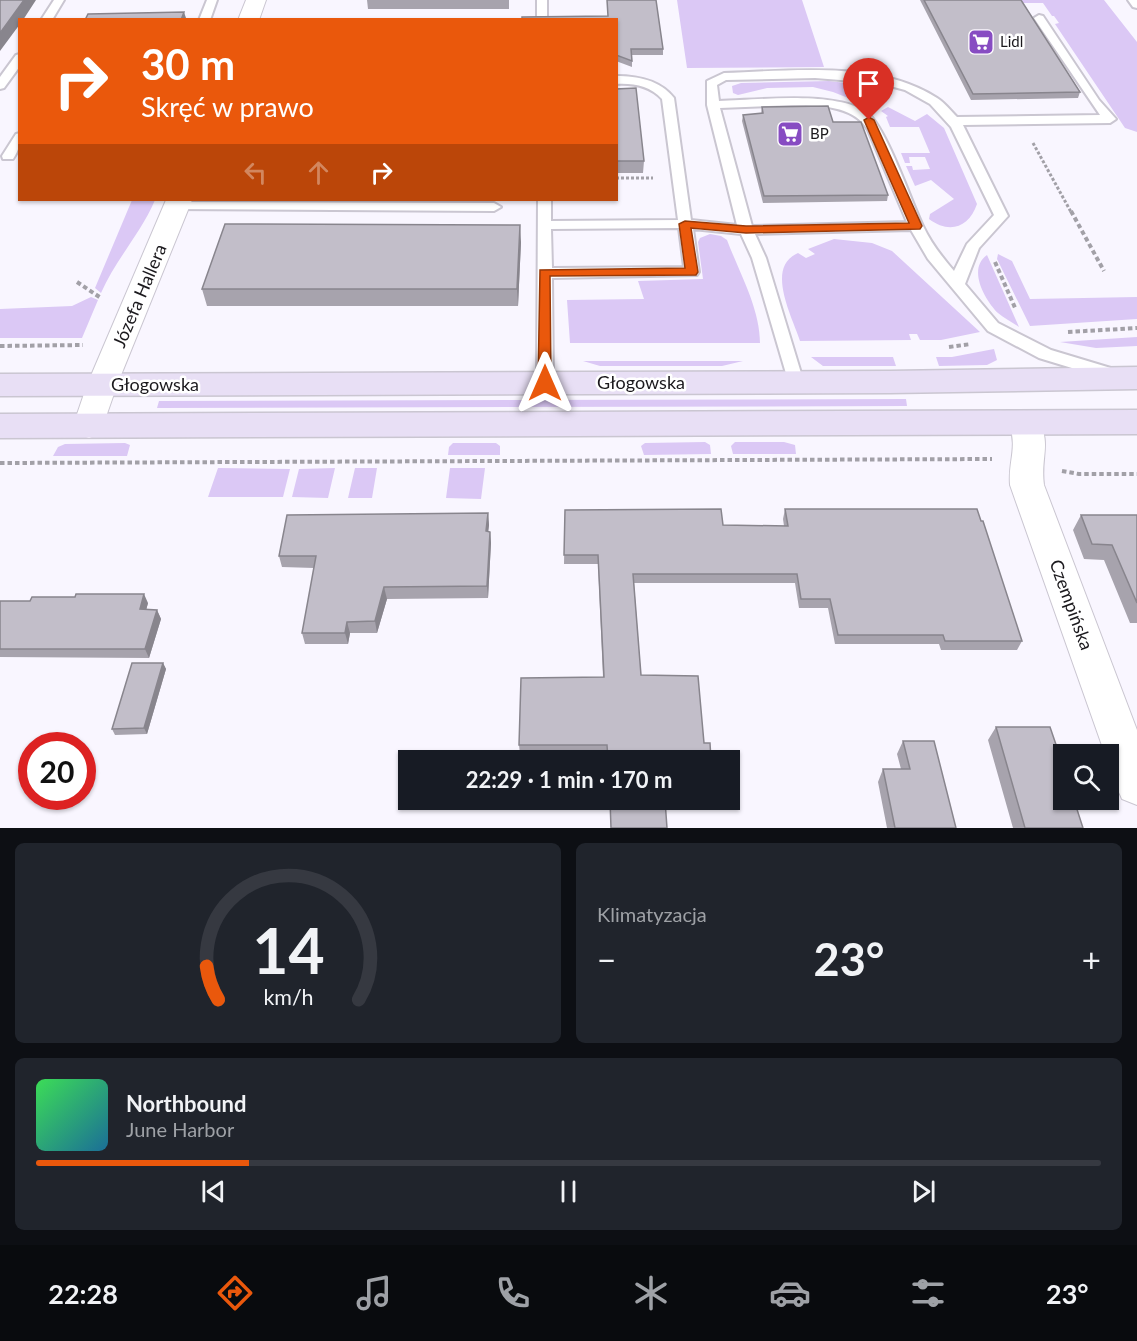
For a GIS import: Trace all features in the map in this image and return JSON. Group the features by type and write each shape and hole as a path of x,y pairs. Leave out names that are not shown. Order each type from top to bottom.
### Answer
{"main road":[{"name":"Głogowska","path":"0,385 796,383 1136,378"},
{"path":"0,426 1134,424"}],"street":[{"path":"249,18 255,0"},
{"name":"Józefa Hallera","path":"89,426 102,385 178,203"},
{"name":"Czempińska","path":"1025,423 1031,439 1027,464 1027,485 1137,785"}],"lane":[{"path":"47,18 59,0"},
{"path":"205,18 212,0"},
{"path":"542,0 542,18"},
{"path":"1133,0 1137,5"},
{"path":"954,121 1110,119 1095,102 1039,18"},
{"path":"0,85 18,60"},
{"path":"796,383 788,348 759,258 746,230 713,105 711,84 724,77 843,75 901,85 929,97 954,121 1000,216 982,232 963,262 957,286"},
{"path":"544,273 692,272 668,98 663,91 644,83 618,80"},
{"path":"618,87 636,87 649,92 658,102 661,121 673,133"},
{"path":"713,105 823,104 843,107 860,113 869,120 916,226 933,256 993,327 1055,359 1136,378"},
{"path":"18,140 8,156 18,156"},
{"path":"544,201 545,383"},
{"path":"178,203 494,207"},
{"path":"544,225 685,224 746,230 916,226"}],"path":[{"path":"1020,120 1104,271"},
{"path":"982,232 1023,325 1033,334"},
{"path":"77,282 104,300"},
{"path":"946,348 1033,334 1137,328"},
{"path":"0,346 120,344"},
{"path":"0,463 989,459 1079,474 1137,474"}],"shaded area":[{"path":"677,0 802,0 824,67 687,68"},
{"path":"1015,0 1104,0 1137,42 1137,132 1125,128 1055,24 1059,23 1043,3 1017,3"},
{"path":"829,81 862,85 885,93 874,99 884,104 876,109 833,92 813,87 767,88 738,95 733,93 732,86 741,83"},
{"path":"888,107 915,121 927,114 944,128 977,204 969,219 964,223 951,227 936,224 929,219 930,214 954,199 931,180 915,186 906,166 912,166 913,170 930,169 925,157 909,157 910,163 905,163 901,153 930,153 919,127 890,127 886,117 888,116 881,111"},
{"path":"132,201 154,201 101,293 95,288"},
{"path":"710,234 727,240 753,303 760,343 570,343 567,300 644,299 638,281 703,279 698,242 700,238"},
{"path":"834,239 872,243 892,251 980,332 941,340 920,340 917,334 909,334 911,340 800,341 787,306 782,280 783,269 788,260 798,253 806,258 815,254 808,249"},
{"path":"998,254 1012,261 1030,299 1137,297 1137,319 1030,326 997,259"},
{"path":"987,255 1019,327 998,313 980,284 978,268"},
{"path":"91,297 98,300 82,338 0,338 0,309 72,306"},
{"path":"1137,337 1137,346 1096,348 1060,342"},
{"path":"994,349 997,360 987,365 939,366 936,357 952,357"},
{"path":"811,357 893,357 896,366 823,366"},
{"path":"583,361 743,361 722,366 600,366"},
{"path":"906,399 907,406 157,408 159,401"},
{"path":"705,442 710,445 711,454 644,455 641,446 645,443"},
{"path":"735,442 784,442 795,445 796,454 733,454 731,446"},
{"path":"125,443 130,445 127,456 53,456 58,447 65,444"},
{"path":"453,443 496,443 500,446 500,455 448,455 449,447"},
{"path":"218,468 290,469 283,497 208,497"},
{"path":"335,468 328,498 292,497 299,469"},
{"path":"355,468 377,468 372,498 348,498"},
{"path":"450,468 485,468 481,499 446,498"}],"building":[{"path":"0,0 24,0 0,33"},
{"path":"607,0 656,0 663,49 631,49 632,61 618,56 618,18 522,18 522,17 608,16"},
{"name":"Lidl","path":"924,0 1021,0 1080,92 973,94"},
{"path":"184,12 182,18 86,18 88,14"},
{"path":"636,88 644,161 618,161 618,89"},
{"path":"828,106 833,122 861,122 888,195 764,196 743,115 763,113 762,107"},
{"path":"225,224 520,225 517,289 202,289"},
{"path":"721,509 723,525 788,526 785,509 977,509 983,521 1022,641 945,641 943,635 838,635 830,599 801,599 797,574 633,574 641,675 698,676 704,743 710,743 710,750 607,750 607,745 519,745 521,678 604,677 598,555 564,555 565,510"},
{"path":"488,513 486,531 490,532 487,586 384,587 375,621 347,622 345,633 302,633 316,556 279,556 287,515"},
{"path":"1081,515 1137,515 1137,603 1112,545 1092,544"},
{"path":"76,594 144,594 140,609 157,610 145,649 0,649 0,601 30,601 32,597 75,597"},
{"path":"132,663 163,663 144,728 112,729"},
{"path":"996,727 1050,727 1056,744 1053,744 1053,810 1077,810 1083,828 1025,828"},
{"path":"903,741 934,741 956,828 895,828 883,769 910,769"},
{"path":"610,810 666,810 667,828 611,828"}],"place":[{"name":"Lidl","path":"981,42"},
{"name":"BP","path":"790,134"}],"route":[{"path":"545,383 544,273 692,272 685,224 746,230 916,226 869,120"}]}
